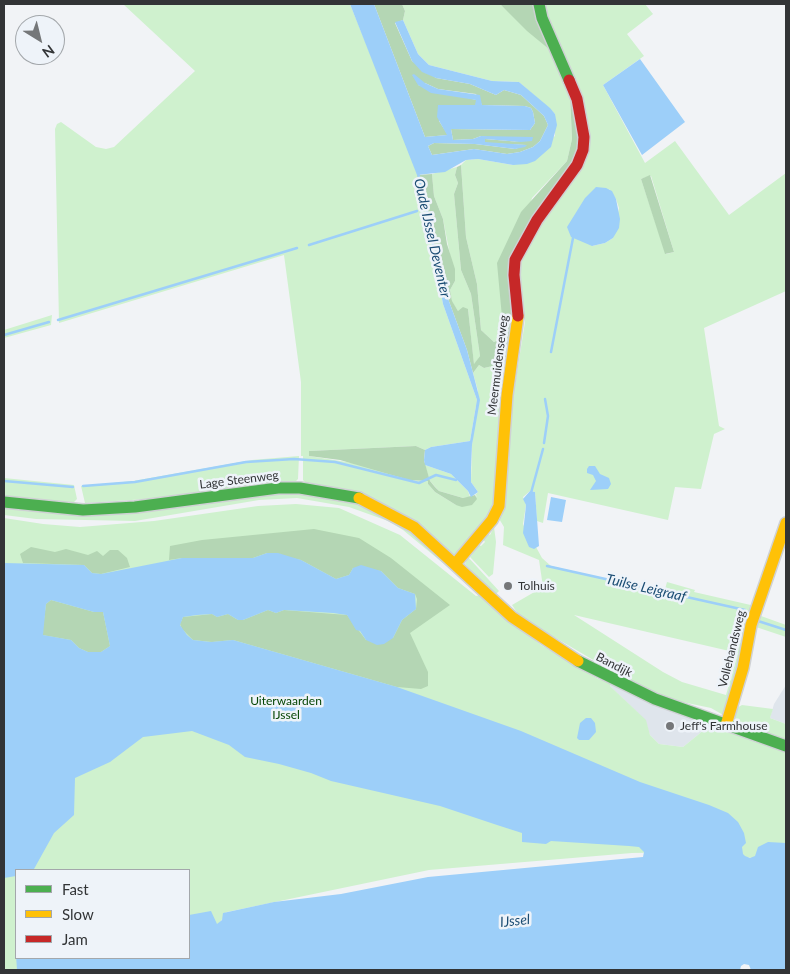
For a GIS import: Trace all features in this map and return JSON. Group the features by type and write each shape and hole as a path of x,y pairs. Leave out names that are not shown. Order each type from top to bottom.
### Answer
{"street":[{"name":"Meermuidenseweg","path":"455,564 492,520 499,506 507,396 518,326 518,306 514,275 516,260 537,220 577,165 584,137 577,99 542,18 540,4"},
{"name":"Lage Steenweg","path":"4,502 82,510 135,506 278,488 323,491 359,498 393,514 414,527 455,564"},
{"name":"Vollehandsweg","path":"726,725 743,668 751,625 786,523"},
{"name":"Bandijk","path":"455,564 517,620 575,660 654,699 786,746"}],"shaded area":[{"path":"610,682 710,725 683,747 659,744 650,735 645,720 610,686"},
{"path":"786,685 786,724 770,718 774,704"}],"green space":[{"path":"123,4 350,4 411,155 427,206 425,207 443,304 477,400 478,391 473,373 479,365 484,368 510,362 497,505 455,555 421,528 306,483 303,480 303,456 301,456 301,382 284,255 59,323 55,129 57,124 61,122 96,147 106,149 114,147 195,71","holes":["477,400 472,445 471,482 478,492 475,495 477,496 456,505 435,492 428,484 428,481 409,480 359,464 309,456 309,451 416,446 425,450 431,447 470,441"]},
{"path":"374,4 402,4 405,11 403,20 395,23 412,61 436,78 470,84 496,95 504,90 521,95 544,116 548,125 540,141 533,147 507,154 474,149 432,155 428,146 434,143 475,144 515,149 526,145 487,143 484,142 485,139 521,142 481,136 473,139 453,140 451,129 530,130 535,123 533,112 531,108 525,106 482,105 476,94 438,89 425,83 418,85 476,100 476,105 449,106 439,121 448,135 425,137"},
{"path":"402,4 500,4 555,54 570,95 572,139 567,161 532,198 503,312 503,328 500,339 494,342 481,330 477,284 466,237 461,165 466,160 478,159 513,165 555,136 555,114 519,82 492,81 429,65 418,54 403,20 405,11"},
{"path":"500,4 537,4 555,54 527,31"},
{"path":"542,4 645,4 653,14 627,34 644,56 603,85 645,163 675,141 729,215 786,173 786,291 704,328 719,426 725,429 714,434 701,489 675,487 668,520 548,493 543,523 537,521 535,492 530,491 523,497 526,505 523,524 534,548 536,547 542,558 551,566 664,593 667,582 695,590 694,592 755,606 745,624 743,639 746,646 725,716 711,708 673,700 624,678 537,627 518,614 512,605 543,587 539,560 503,545 504,527 498,517 506,496 510,416 525,322 519,262 587,141","holes":["651,176 674,252 666,254 641,179","609,189 616,199 619,208 613,238 605,243 592,246","574,615 738,653 726,695 682,682 663,672"]},
{"path":"570,95 581,128 576,162 516,251 516,313 510,362 484,368 479,365 473,373 467,350 440,277 427,206 417,175 432,174 434,196 443,219 447,244 455,269 455,281 450,290 452,301 458,311 463,307 468,309 474,364 480,356 471,294 461,270 454,194 458,183 455,175 457,167 461,165 466,237 477,284 481,330 494,342 500,339 503,328 497,263 521,212 567,161 572,139"},
{"path":"457,167 455,175 458,183 454,194 461,270 471,294 480,356 474,365 468,309 458,311 452,302 450,290 455,281 443,219 434,196 432,174"},
{"path":"650,175 674,252 665,254 641,179"},
{"path":"52,315 51,325 4,338 4,330"},
{"path":"416,446 425,450 424,460 430,481 435,487 439,491 463,498 475,495 477,499 472,505 462,507 456,505 435,492 428,484 428,481 409,480 340,460 309,456 309,451"},
{"path":"299,456 298,479 295,482 162,498 85,503 81,486 133,481 252,460"},
{"path":"425,465 451,474 468,491 470,497 463,498 439,491 430,481"},
{"path":"4,478 74,485 77,499 71,505 4,497"},
{"path":"275,491 350,500 389,514 451,565 449,568 403,530 388,521 349,507 297,498 259,500 135,521 36,519 4,515 4,506 79,514"},
{"name":"Uiterwaarden IJssel","path":"296,504 339,508 400,535 476,596 480,595 541,645 598,679 610,682 610,686 646,720 650,735 659,744 683,747 710,725 786,750 786,861 686,852 632,853 429,870 227,912 223,914 223,918 218,925 190,931 190,869 15,869 15,959 32,970 4,970 4,518 80,527 154,521 258,506"},
{"path":"494,527 496,542 493,574 489,577 470,557 479,545 481,546 485,542 483,539 487,533 490,535"},
{"path":"314,529 359,538 391,558 450,605 410,633 428,672 428,686 421,689 397,687 233,640 212,642 193,640 182,629 180,624 183,617 212,614 217,617 228,614 238,620 243,620 268,610 276,613 284,610 347,615 366,640 393,638 402,620 416,609 417,599 415,594 398,588 381,571 353,568 349,575 336,579 301,560 267,553 253,558 182,558 169,560 170,546 202,540"},
{"path":"786,541 761,616 786,625 786,637 753,626"},
{"path":"31,547 55,552 66,549 88,555 97,551 103,556 110,550 118,550 127,558 130,567 101,574 92,573 84,565 23,563 20,554"},
{"path":"468,557 499,591 495,595 465,564"},
{"path":"51,600 94,612 103,612 110,646 101,652 88,652 79,648 71,640 42,635 46,604"},
{"path":"742,705 773,709 770,718 786,724 786,742 736,723 734,720 735,709"}],"water":[{"path":"350,4 374,4 425,137 447,135 437,117 438,105 475,105 476,100 431,93 418,85 412,75 414,74 425,83 438,89 480,95 482,105 525,106 531,108 533,112 535,123 530,130 451,129 453,140 473,139 481,136 533,137 532,141 521,142 485,139 485,142 527,145 525,147 515,149 475,144 434,143 428,146 432,155 474,149 507,154 520,152 533,147 540,141 548,125 544,116 521,95 504,90 496,95 470,84 436,78 422,72 412,61 395,22 403,20 418,54 429,65 492,81 519,82 550,108 555,114 557,125 551,147 535,161 527,164 513,165 478,159 466,160 445,172 417,175"},
{"path":"640,59 685,122 642,155 603,85"},
{"path":"596,187 612,191 616,199 620,219 619,228 613,238 605,243 592,246 571,237 567,227 585,198"},
{"path":"427,206 440,277 467,350 480,400 472,445 471,468 471,482 478,492 471,497 468,491 451,474 425,465 424,460 425,450 431,447 470,441 477,400 443,304 425,207"},
{"path":"589,466 595,466 600,474 609,478 611,484 608,489 590,490 596,481 593,475 587,473"},
{"path":"530,491 535,492 539,546 534,549 529,547 523,533 526,505 523,499"},
{"path":"551,497 566,500 562,522 547,520"},
{"name":"IJssel","path":"267,553 278,553 301,560 336,579 349,575 353,568 361,565 381,571 398,588 415,594 416,609 402,620 393,638 384,644 377,645 366,640 360,631 356,630 347,615 333,613 284,610 276,613 268,610 243,620 238,620 228,614 217,617 212,614 197,615 183,617 180,625 193,640 211,642 233,640 397,687 521,731 640,782 709,805 728,813 738,822 744,833 746,843 742,847 743,854 750,858 755,856 758,847 768,842 786,843 786,970 751,970 749,965 744,964 740,970 17,970 16,959 190,959 190,915 211,911 217,924 222,920 223,913 274,902 341,894 428,877 643,857 644,852 639,847 629,846 551,841 546,844 522,842 522,833 440,806 331,781 279,764 245,757 229,745 192,731 143,737 110,762 75,778 74,815 54,833 34,869 15,869 15,876 4,878 4,563 84,565 92,573 101,574 182,558 253,558","holes":["51,600 94,612 103,612 110,646 101,652 88,652 79,648 71,640 43,635 46,604"]},
{"path":"586,718 591,718 595,723 596,732 589,740 579,740 577,738 580,723"}],"waterway":[{"name":"Oude IJssel Deventer","path":"418,173 426,209"},
{"path":"309,245 417,211"},
{"path":"551,352 573,238"},
{"path":"58,320 297,248"},
{"path":"4,335 49,322"},
{"path":"544,443 548,416 545,399"},
{"path":"531,493 543,449"},
{"path":"83,486 135,482 246,462 294,459 335,462 419,483 436,475 456,480"},
{"path":"4,481 73,487"},
{"name":"Tuilse Leigraaf","path":"547,566 745,610"},
{"name":"Tuilse Leigraaf","path":"758,621 786,630"}],"traffic: fast":[{"path":"539,4 542,18 569,80"},
{"path":"4,502 83,510 135,507 278,488 300,488 359,498"},
{"path":"578,661 655,699 786,746"}],"traffic: slow":[{"path":"455,564 492,520 499,506 507,395 518,316"},
{"path":"359,498 414,527 512,617 578,661"},
{"path":"726,725 743,668 751,625 786,523"}],"traffic: jam":[{"path":"518,316 514,275 515,260 537,220 577,165 583,150 584,137 577,99 569,80"}],"place":[{"name":"Tolhuis","path":"508,586"},
{"name":"Jeff's Farmhouse","path":"670,726"}]}
